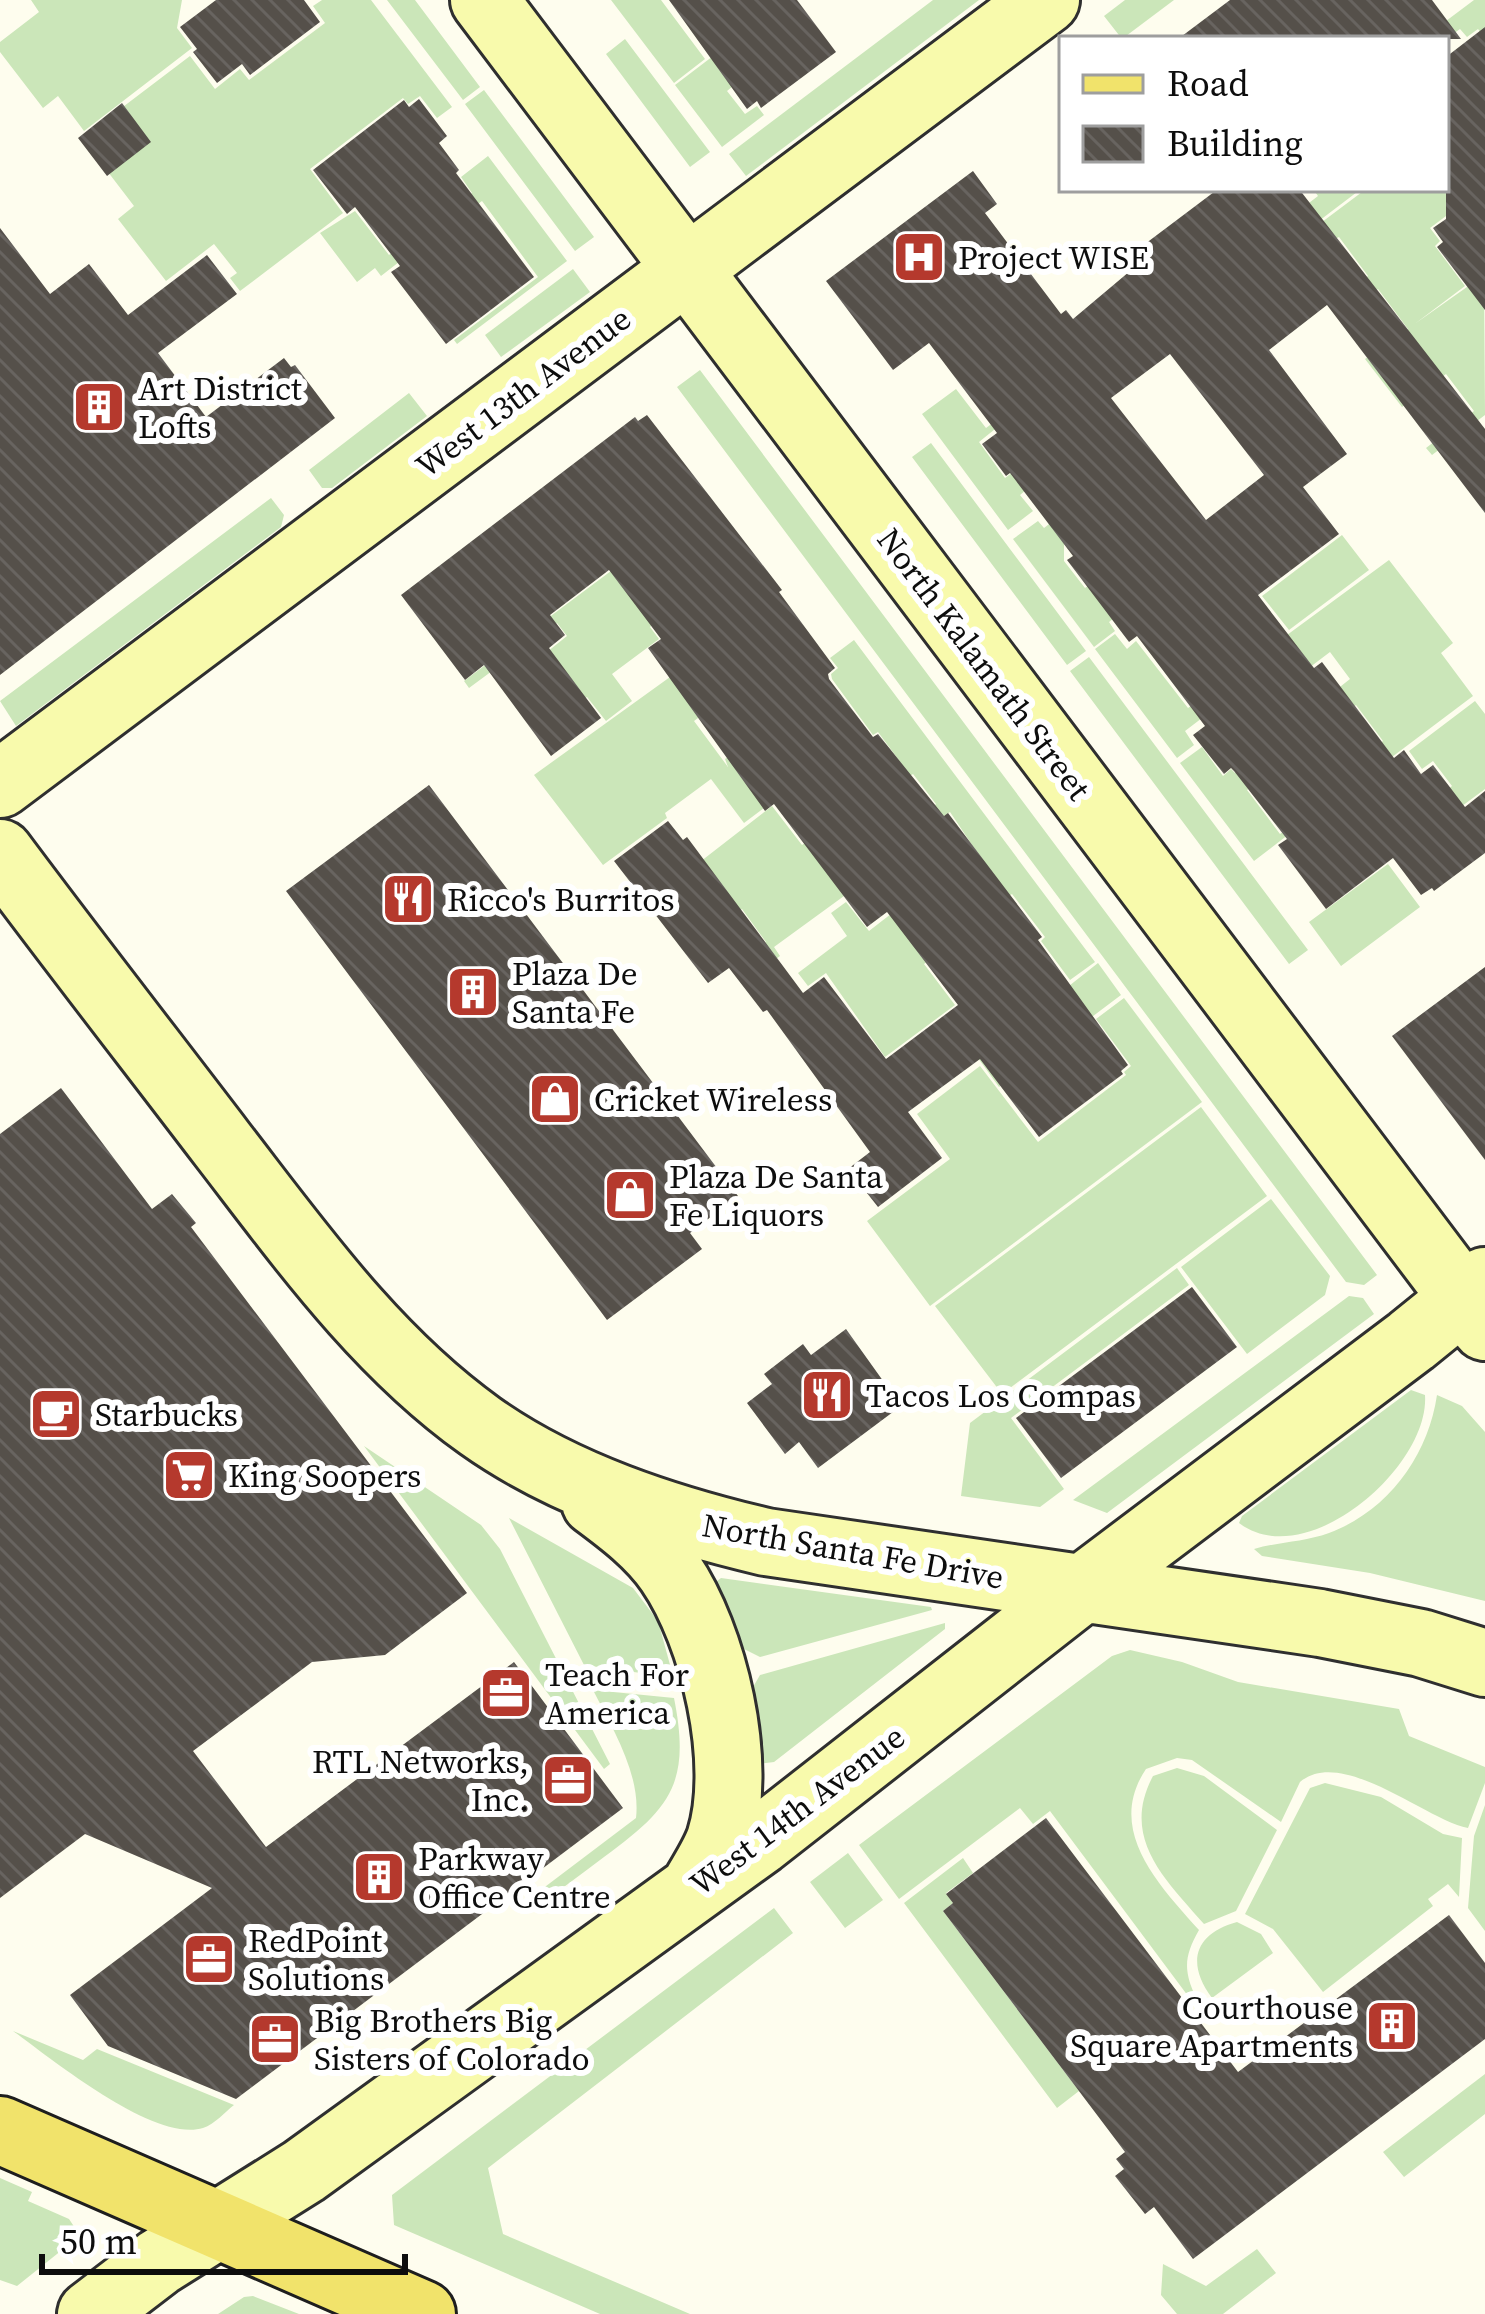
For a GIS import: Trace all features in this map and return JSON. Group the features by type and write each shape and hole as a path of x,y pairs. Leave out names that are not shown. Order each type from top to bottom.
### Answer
{"main road":[{"name":"North Kalamath Street","path":"484,0 685,270 1478,1302"},
{"name":"West 13th Avenue","path":"0,784 1046,0"},
{"name":"North Santa Fe Drive","path":"0,853 341,1299 442,1397 483,1429 545,1466 707,1528 766,1542 1355,1629 1485,1663"},
{"name":"West 14th Avenue","path":"91,2314 159,2262 304,2171 692,1891 1082,1588 1478,1302"},
{"path":"545,1466 626,1524 668,1569 693,1611 720,1705 727,1781 720,1839 692,1891"},
{"path":"0,2130 422,2314"}],"green space":[{"path":"31,0 182,0 177,28 192,48 84,131 58,96 43,108 0,52 0,42 39,12"},
{"path":"322,0 371,0 452,107 437,118 420,96 408,104 403,98 310,169 343,213 240,291 230,278 237,273 214,244 166,281 118,219 134,206 82,138 190,56 215,89 240,69 249,80 325,23 313,6"},
{"path":"387,0 415,0 480,87 463,100"},
{"path":"611,0 661,0 705,59 674,83"},
{"path":"933,0 979,0 746,176 729,154"},
{"path":"1125,0 1174,0 1126,36 1120,36 1104,16"},
{"path":"1474,0 1485,0 1485,38 1478,29 1467,37 1460,29 1449,37 1426,36"},
{"path":"625,39 710,152 690,167 606,54"},
{"path":"717,53 739,81 727,91 745,114 757,106 764,115 722,147 675,85"},
{"path":"484,90 594,237 575,251 465,104"},
{"path":"488,156 567,261 457,344 454,340 538,277 482,201 428,241 421,231 472,193 461,177"},
{"path":"1449,191 1466,201 1430,228 1440,241 1435,246 1465,286 1408,329 1378,289 1339,319 1329,306 1368,276 1322,222 1362,192"},
{"path":"1315,192 1357,192 1282,249 1270,233 1318,196"},
{"path":"355,211 389,255 410,239 417,248 381,276 375,268 357,282 320,233"},
{"path":"573,269 590,292 501,357 485,335"},
{"path":"1484,275 1485,415 1432,455 1426,448 1474,411 1446,374 1402,407 1365,359"},
{"path":"700,370 1377,1275 1364,1285 1346,1282 677,387"},
{"path":"956,389 986,428 1002,416 1005,421 979,442 1005,478 1013,472 1026,490 1020,495 1033,511 1008,530 922,414"},
{"path":"409,393 427,416 332,488 322,488 309,470"},
{"path":"931,443 1086,651 1067,665 912,457"},
{"path":"271,498 284,515 281,527 16,726 0,701"},
{"path":"1038,521 1044,528 1053,521 1064,524 1064,561 1085,588 1120,562 1118,615 1109,622 1115,631 1094,647 1013,539"},
{"path":"1342,535 1369,570 1289,630 1262,596"},
{"path":"1389,560 1453,643 1441,653 1473,696 1388,760 1377,746 1383,741 1356,705 1349,710 1247,790 1280,834 1290,827 1293,831 1254,861 1180,763 1202,747 1223,776 1231,769 1235,773 1350,679 1330,652 1293,680 1277,661 1185,731 1194,745 1177,758 1095,649 1115,634 1127,649 1136,641 1188,708"},
{"path":"619,565 659,619 650,627 659,639 612,674 632,701 606,721 587,697 564,714 547,652 567,636 557,623 469,688 464,681"},
{"path":"854,640 1095,962 1070,980 1041,941 1045,937 1012,894 1007,897 950,812 937,821 929,811 936,804 913,774 905,779 901,763 878,732 873,735 832,679 838,668 830,658"},
{"path":"1089,657 1308,950 1289,964 1070,671"},
{"path":"695,659 725,698 694,721 728,767 725,759 830,681 780,796 744,823 711,779 603,865 534,775"},
{"path":"1475,701 1485,714 1485,789 1454,812 1441,795 1452,786 1433,761 1422,769 1409,751"},
{"path":"772,806 802,845 820,832 844,896 774,947 780,956 742,984 731,969 766,942 742,909 684,951 647,903"},
{"path":"1388,864 1420,907 1341,966 1309,922"},
{"path":"909,900 943,949 924,964 955,1005 885,1057 826,973 808,986 798,973 847,936 831,913 846,902 869,931"},
{"path":"1098,963 1121,995 999,1087 978,1058"},
{"path":"1124,998 1202,1102 930,1306 867,1221 950,1159 917,1114 980,1066 1038,1142 1126,1075 1131,1066 1096,1019"},
{"path":"1201,1107 1267,1196 1002,1394 935,1306"},
{"path":"1271,1199 1330,1276 1325,1295 1247,1354 1181,1267"},
{"path":"1177,1268 1189,1285 1011,1418 1064,1489 1040,1507 961,1496 970,1423"},
{"path":"1349,1296 1363,1298 1374,1314 1107,1513 1073,1500"},
{"path":"1411,1390 1425,1395 1421,1423 1386,1481 1359,1505 1329,1524 1297,1535 1266,1535 1239,1523 1242,1516"},
{"path":"1437,1395 1462,1406 1485,1432 1485,1601 1370,1573 1262,1556 1254,1549 1329,1533 1370,1511 1414,1460"},
{"path":"364,1446 481,1525 500,1549 610,1764 604,1769"},
{"path":"509,1518 633,1588 658,1621 672,1672 655,1675 584,1665"},
{"path":"721,1578 932,1610 760,1657 740,1647 712,1585"},
{"path":"945,1623 945,1629 774,1762 759,1764 749,1694 760,1675"},
{"path":"1130,1650 1238,1682 1399,1709 1409,1736 1485,1767 1485,1783 1468,1828 1338,1773 1318,1773 1300,1782 1281,1822 1192,1760 1177,1758 1146,1769 1131,1814 1134,1835 1154,1875 1199,1930 1187,1960 1193,1991 1188,1996 1050,1811 1033,1824 1020,1808 899,1899 859,1845 1112,1656"},
{"path":"593,1690 674,1698 680,1752 677,1773 660,1808 646,1823 527,1914 521,1905 636,1818 630,1768"},
{"path":"1177,1768 1204,1776 1277,1830 1236,1911 1204,1924 1162,1874 1144,1838 1144,1798 1153,1776"},
{"path":"1325,1783 1381,1797 1443,1834 1462,1838 1459,1897 1448,1884 1428,1899 1433,1906 1323,1992 1273,1929 1245,1914 1310,1788"},
{"path":"1485,1805 1485,1931 1468,1908 1474,1836"},
{"path":"848,1853 883,1900 845,1928 810,1882"},
{"path":"963,1858 973,1873 946,1893 953,1903 943,1911 1079,2091 1057,2108 904,1903"},
{"path":"774,1908 793,1933 488,2168 503,2234 690,2314 600,2314 394,2225 392,2195"},
{"path":"1237,1922 1261,1934 1273,1953 1212,1998 1199,1973 1199,1951 1211,1934"},
{"path":"13,2031 83,2060 97,2049 234,2105 203,2128 158,2123 104,2096"},
{"path":"1485,2074 1485,2114 1404,2177 1383,2152"},
{"path":"0,2178 32,2192 28,2201 69,2219 75,2228 62,2250 17,2286 0,2280"},
{"path":"1257,2249 1276,2273 1223,2314 1177,2314 1161,2295 1163,2264 1206,2286"},
{"path":"253,2296 299,2314 218,2314"}],"pier":[{"path":"29,2285 94,2314 0,2314 0,2306"}],"building":[{"path":"216,0 304,0 320,22 250,75 242,64 217,83 180,27"},
{"path":"669,0 797,0 836,52 761,108 757,101 747,109"},
{"path":"1230,0 1432,0 1461,39 1449,36 1182,36"},
{"path":"1485,27 1485,310 1437,247 1443,242 1433,228 1446,219 1449,192 1449,55"},
{"path":"419,99 447,136 439,143 459,170 456,173 534,277 446,344 391,272 400,266 355,207 347,214 313,170 404,100 409,107"},
{"path":"122,103 151,142 107,176 78,138"},
{"path":"973,171 997,204 985,213 1061,314 1066,310 1073,319 1136,266 1129,256 1214,192 1301,192 1485,429 1485,513 1327,305 1269,350 1347,454 1303,487 1339,534 1258,595 1314,668 1322,662 1394,758 1404,750 1421,774 1433,765 1465,807 1485,791 1485,853 1434,891 1421,895 1393,858 1326,909 1278,845 1287,839 1234,771 1231,768 1224,774 1193,735 1205,726 1137,636 1129,642 1067,560 1073,556 982,444 997,433 929,343 893,370 826,281","holes":["1170,354 1264,475 1206,520 1111,398"]},
{"name":"Art District Lofts","path":"0,228 50,294 89,264 128,315 207,255 237,294 158,353 206,417 284,358 291,367 295,365 335,418 0,675"},
{"path":"647,415 782,590 779,592 835,668 829,679 873,737 878,734 944,816 948,813 1042,937 1038,940 1128,1065 1123,1074 1039,1137 980,1059 908,1112 942,1158 878,1207 848,1169 870,1152 767,1010 763,1012 729,968 708,983 614,861 668,821 683,840 687,837 803,993 824,977 886,1059 958,1005 887,912 867,927 774,804 765,811 648,648 661,639 609,570 550,615 565,635 549,648 601,718 551,756 484,665 465,680 401,595 635,417 638,421"},
{"name":"Plaza De Santa Fe","path":"429,785 738,1196 690,1233 702,1249 607,1320 286,891"},
{"path":"1485,967 1485,1160 1392,1036"},
{"name":"King Soopers","path":"61,1088 152,1209 172,1194 196,1223 191,1227 467,1593 385,1655 312,1662 193,1751 266,1847 514,1662 623,1808 236,2099 108,2046 70,1995 212,1888 85,1834 0,1898 0,1134"},
{"path":"1192,1287 1237,1347 1061,1478 1016,1418"},
{"path":"846,1329 901,1406 818,1468 799,1442 785,1454 747,1403 772,1384 764,1374 803,1344 811,1355"},
{"name":"Courthouse Square Apartments","path":"1046,1818 1238,2072 1449,1915 1485,1963 1485,2039 1193,2259 1154,2207 1145,2214 1115,2176 1124,2169 1116,2159 1125,2152 943,1911 953,1903 946,1894"}],"place":[{"name":"Project WISE","path":"919,257"},
{"name":"Art District Lofts","path":"99,407"},
{"name":"Ricco's Burritos","path":"408,899"},
{"name":"Plaza De Santa Fe","path":"473,992"},
{"name":"Cricket Wireless","path":"555,1099"},
{"name":"Plaza De Santa Fe Liquors","path":"630,1195"},
{"name":"Tacos Los Compas","path":"827,1395"},
{"name":"Starbucks","path":"56,1414"},
{"name":"King Soopers","path":"189,1475"},
{"name":"Teach For America","path":"506,1693"},
{"name":"RTL Networks, Inc.","path":"568,1780"},
{"name":"Parkway Office Centre","path":"379,1877"},
{"name":"RedPoint Solutions","path":"209,1959"},
{"name":"Courthouse Square Apartments","path":"1392,2026"},
{"name":"Big Brothers Big Sisters of Colorado","path":"275,2039"}]}
